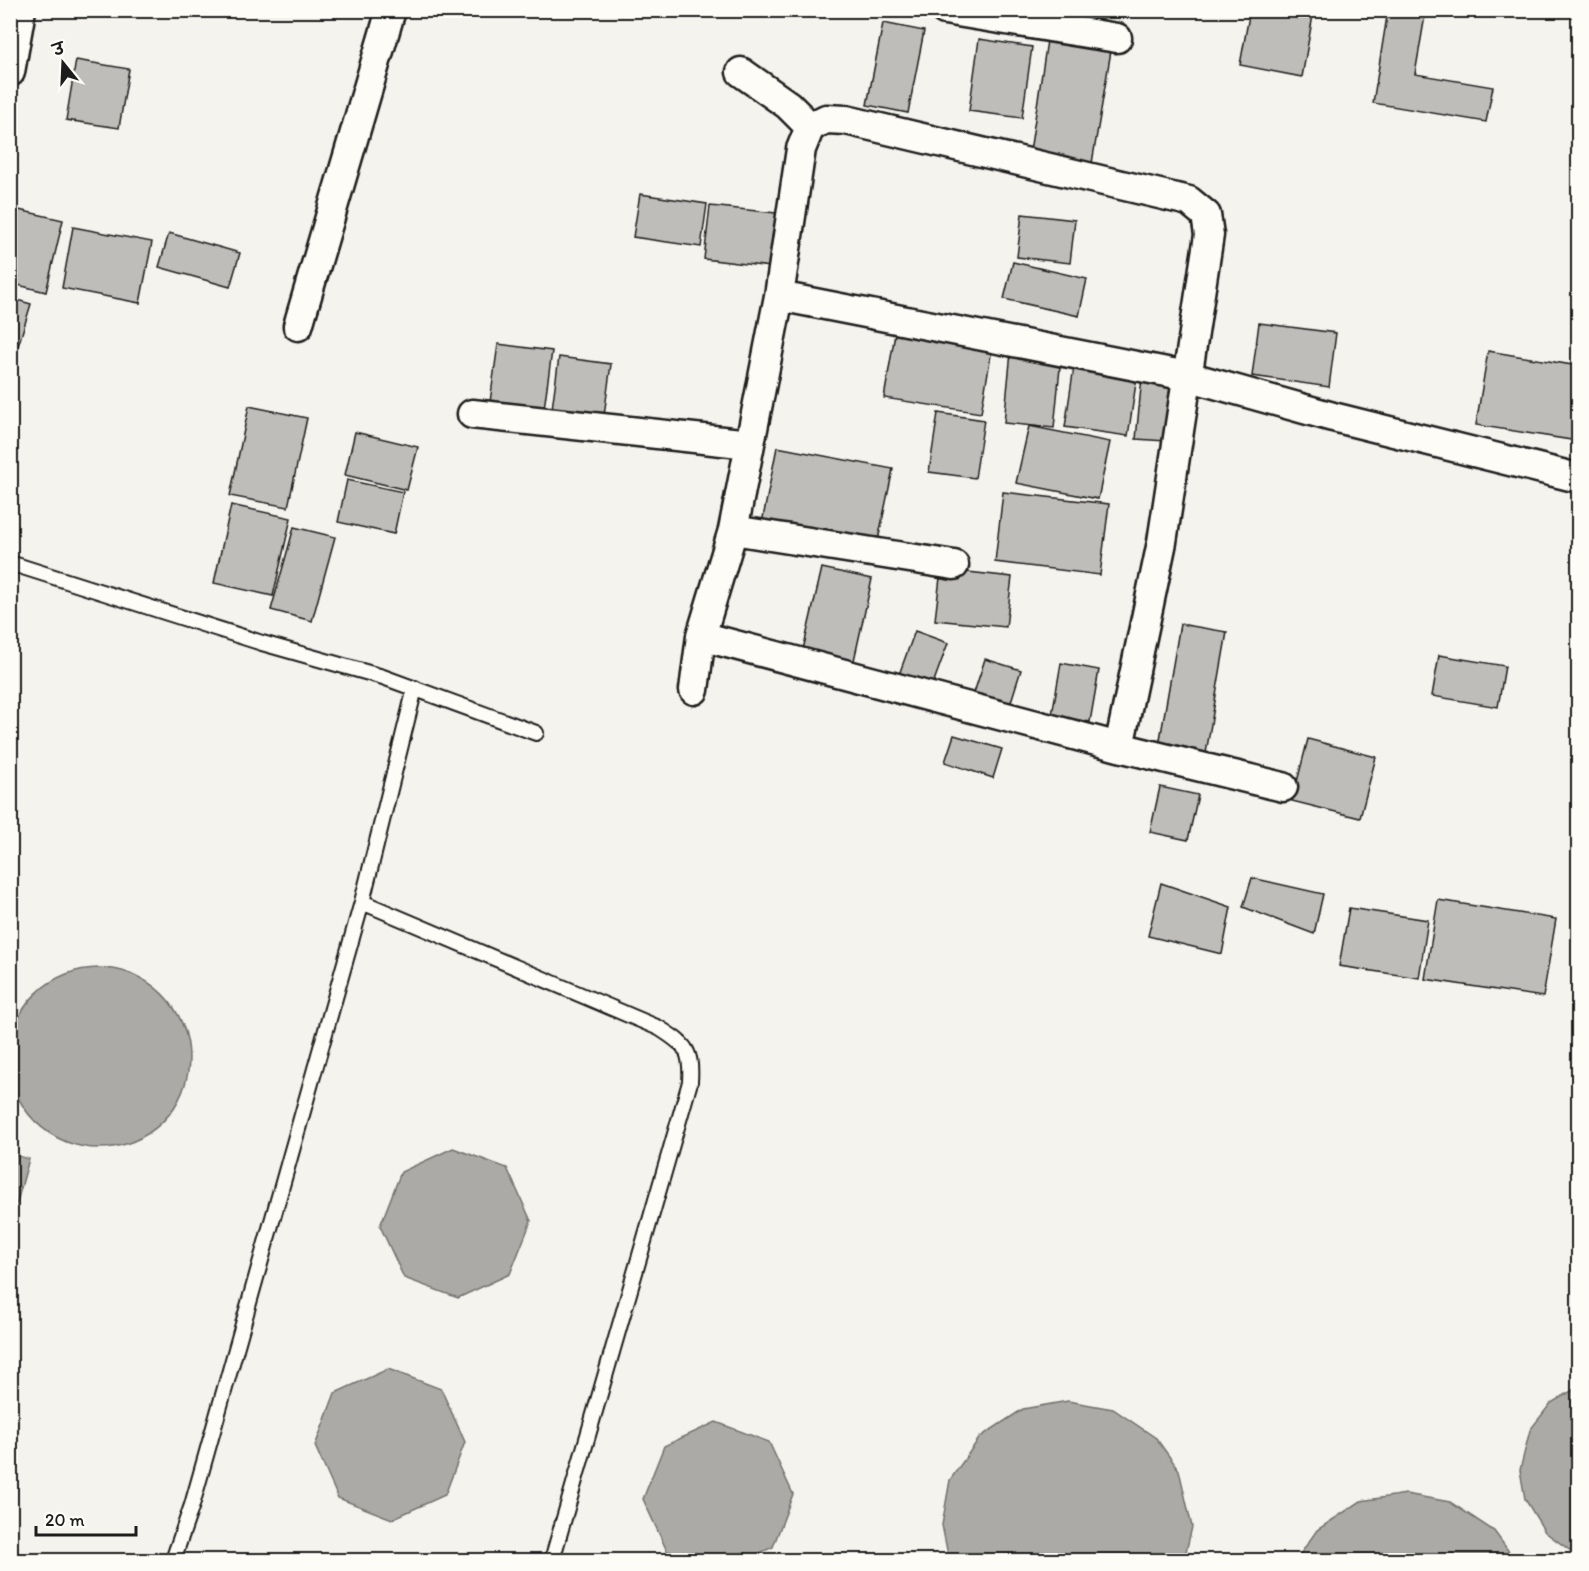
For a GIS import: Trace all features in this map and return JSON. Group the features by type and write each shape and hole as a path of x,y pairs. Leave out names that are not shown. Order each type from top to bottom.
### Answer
{"street":[{"path":"10,72 21,10"},
{"path":"298,326 391,10"},
{"path":"945,10 1117,38"},
{"path":"741,72 788,105 810,127"},
{"path":"694,690 701,636 733,530 779,296 801,149 810,127 826,119 846,120 1189,201 1206,214 1209,235 1162,542 1119,747"},
{"path":"779,296 1187,375 1333,417 1578,478"},
{"path":"472,414 750,444"},
{"path":"733,530 954,564"},
{"path":"701,636 1119,747 1283,787"}],"lane":[{"path":"10,563 262,643 383,677 536,733"},
{"path":"173,1560 192,1505 362,902 415,688"},
{"path":"362,902 659,1028 679,1041 692,1060 690,1082 552,1560"}],"shaded area":[{"path":"99,968 133,975 149,983 163,994 174,1008 182,1024 189,1058 182,1092 174,1108 163,1122 149,1133 133,1141 99,1148 65,1141 49,1133 35,1122 24,1108 16,1092 9,1058 16,1024 24,1008 35,994 49,983 65,975"},
{"path":"453,1148 507,1168 531,1221 510,1274 458,1298 404,1278 380,1226 401,1172"},
{"path":"10,1154 29,1159 11,1224"},
{"path":"388,1369 441,1389 465,1442 445,1495 392,1519 338,1498 315,1446 335,1393"},
{"path":"1578,1387 1578,1554 1545,1532 1525,1499 1520,1470 1530,1430 1551,1403"},
{"path":"1068,1401 1113,1409 1156,1438 1179,1470 1192,1527 1184,1560 949,1560 942,1525 950,1480 980,1437 1023,1409"},
{"path":"716,1422 769,1442 793,1494 773,1547 744,1560 691,1560 667,1551 643,1499 664,1446"},
{"path":"1406,1494 1450,1502 1494,1531 1515,1560 1296,1560 1317,1530 1361,1501"}],"building":[{"path":"1250,10 1314,10 1302,77 1240,65"},
{"path":"1388,10 1426,10 1415,74 1493,87 1486,122 1373,103"},
{"path":"883,23 924,31 908,113 867,105"},
{"path":"1048,34 1112,45 1091,169 1029,158"},
{"path":"979,39 1032,47 1022,118 969,111"},
{"path":"76,60 129,69 119,128 66,120"},
{"path":"640,194 707,204 701,247 633,237"},
{"path":"710,206 785,214 779,268 704,259"},
{"path":"10,208 63,220 46,292 10,283"},
{"path":"1022,214 1075,220 1070,263 1017,257"},
{"path":"73,227 152,242 140,303 62,288"},
{"path":"169,233 240,253 230,287 159,267"},
{"path":"1013,262 1087,279 1079,316 1004,299"},
{"path":"10,298 31,304 15,356 10,354"},
{"path":"1259,323 1336,333 1329,387 1252,376"},
{"path":"896,328 993,343 981,413 884,398"},
{"path":"498,344 552,351 543,416 489,409"},
{"path":"1488,351 1578,366 1578,441 1476,425"},
{"path":"1011,352 1061,358 1054,428 1004,423"},
{"path":"559,357 611,364 603,423 551,416"},
{"path":"1075,360 1138,370 1128,436 1065,427"},
{"path":"1142,377 1171,380 1166,441 1136,439"},
{"path":"249,406 307,418 288,507 230,496"},
{"path":"938,413 984,420 975,478 929,472"},
{"path":"1029,426 1110,442 1098,499 1016,483"},
{"path":"355,432 418,447 407,490 345,475"},
{"path":"777,447 893,469 877,545 762,523"},
{"path":"347,480 403,492 394,534 338,522"},
{"path":"1003,492 1109,504 1100,575 995,562"},
{"path":"231,505 291,518 273,596 214,583"},
{"path":"294,527 335,537 312,621 271,610"},
{"path":"822,568 872,579 853,665 802,654"},
{"path":"941,569 1012,577 1006,627 935,620"},
{"path":"1180,624 1227,632 1205,759 1158,751"},
{"path":"915,631 948,643 930,692 897,680"},
{"path":"1439,655 1505,666 1498,707 1432,696"},
{"path":"985,659 1021,670 1008,711 972,699"},
{"path":"1061,663 1099,670 1090,722 1052,715"},
{"path":"954,735 1002,749 993,778 945,762"},
{"path":"1308,739 1376,757 1360,818 1292,801"},
{"path":"1160,787 1198,795 1188,840 1150,832"},
{"path":"1252,878 1323,894 1314,934 1243,907"},
{"path":"1161,883 1231,907 1222,954 1148,936"},
{"path":"1438,900 1556,919 1543,997 1425,979"},
{"path":"1349,908 1428,920 1419,978 1339,966"}]}
